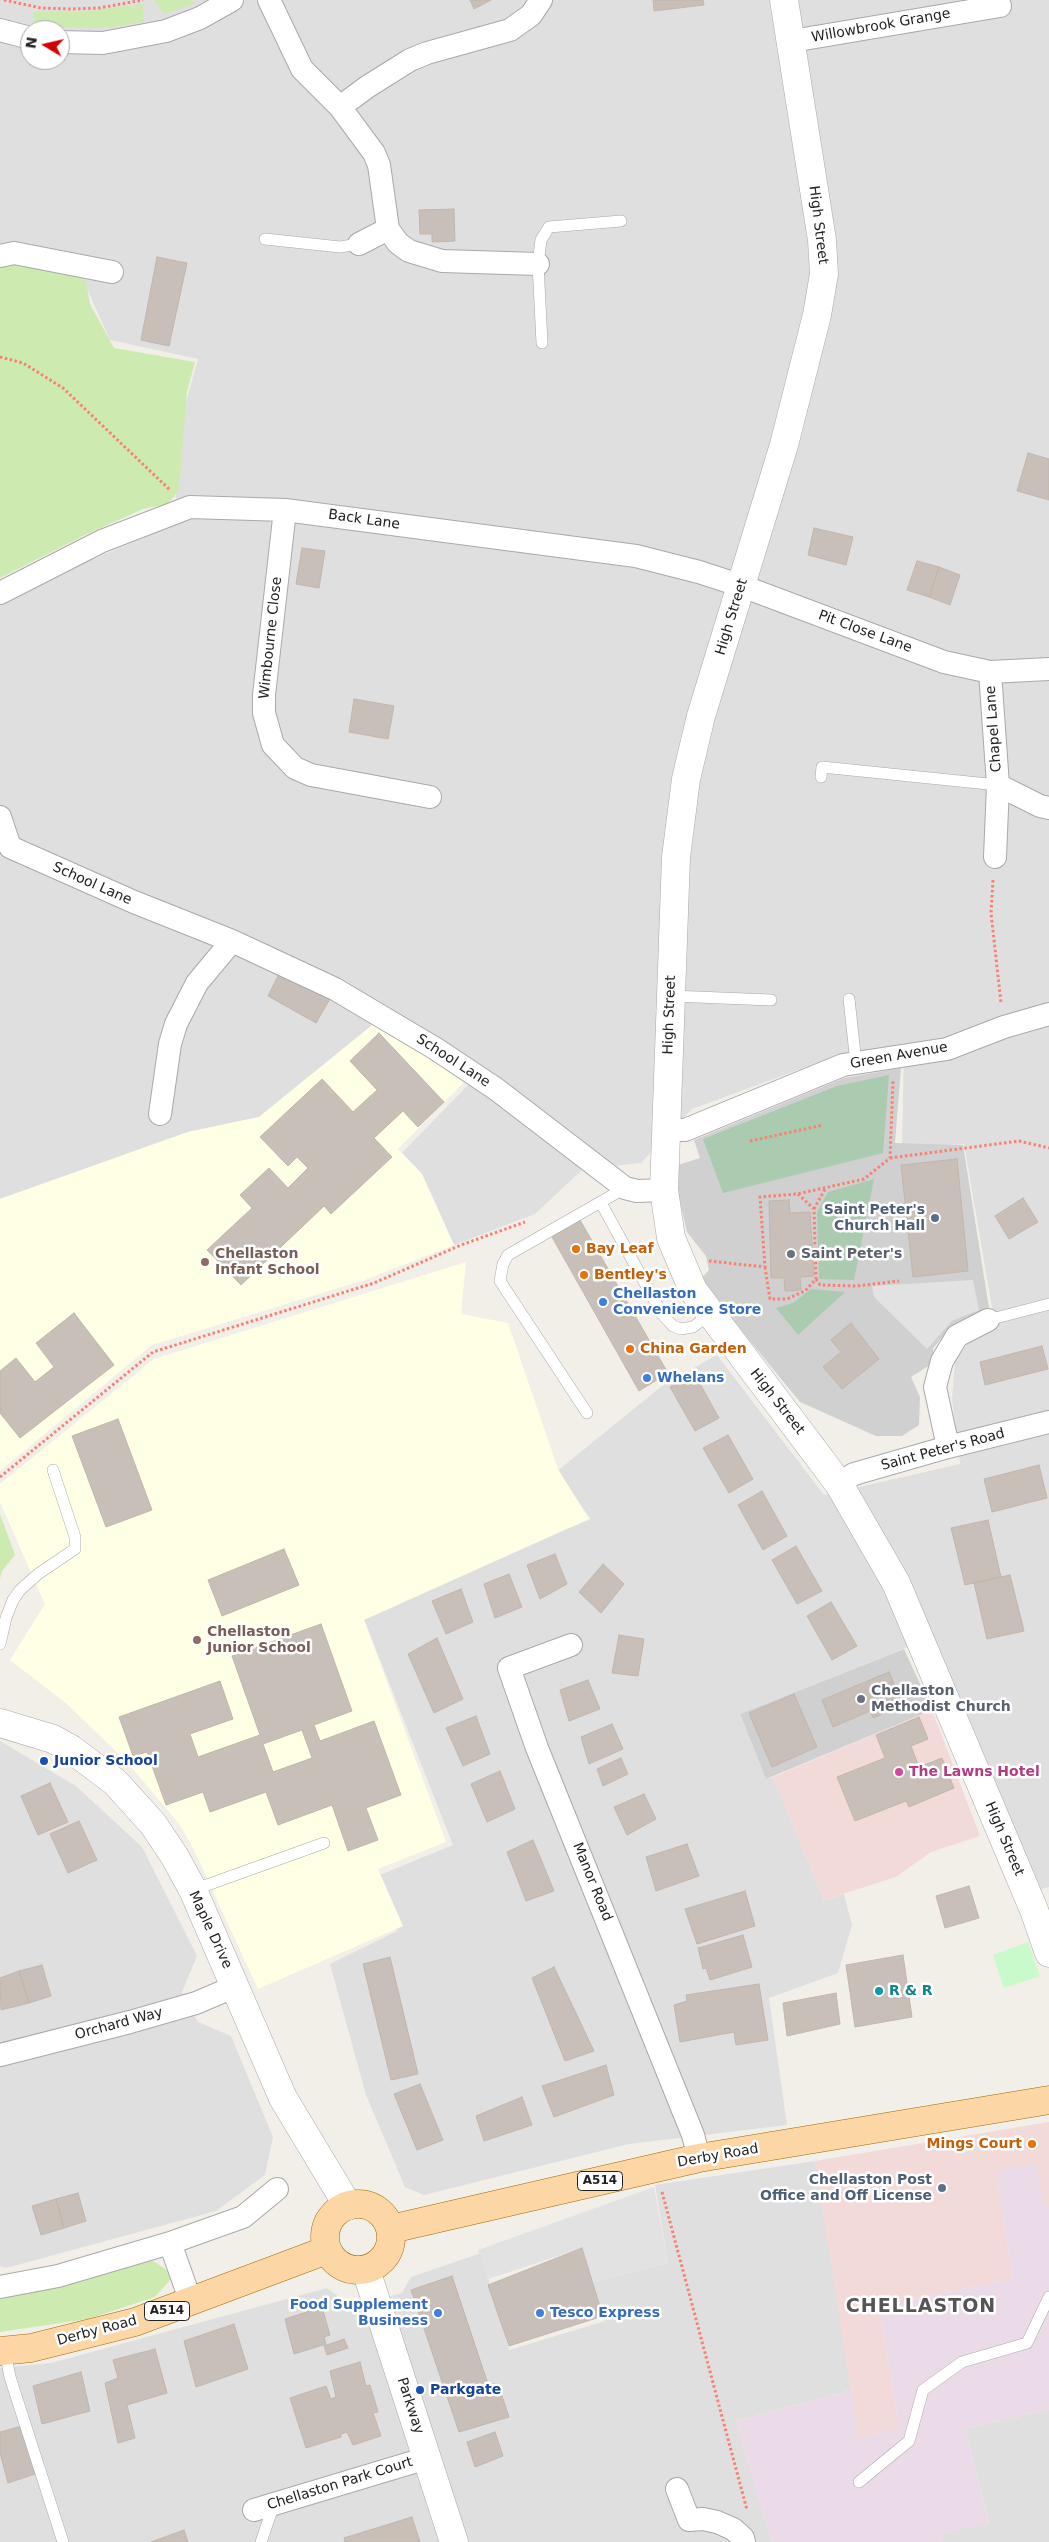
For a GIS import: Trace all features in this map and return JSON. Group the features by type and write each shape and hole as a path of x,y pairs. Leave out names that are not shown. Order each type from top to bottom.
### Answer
{"main road":[{"name":"Derby Road","path":"390,2229 699,2158 1049,2100"},
{"path":"360,2204 373,2207 381,2213 390,2229 391,2242 386,2255 376,2265 366,2270 353,2270 341,2266 327,2250 325,2232 329,2221 337,2212 348,2206 360,2204"},
{"name":"Derby Road","path":"3,2351 31,2348 83,2337 134,2322 327,2250"}],"street":[{"path":"70,42 103,43 166,31 200,18 232,0"},
{"path":"270,0 302,69 340,107 364,138 379,165 388,229 398,243 409,251 430,259 538,264"},
{"path":"340,107 367,87 410,60 441,49 510,30 531,15 541,0"},
{"name":"High Street","path":"784,0 822,240 824,274 801,380 742,586 694,738 681,807 676,857 664,1190 671,1238 693,1290 839,1484 896,1582 1042,1908 1049,1953"},
{"name":"Willowbrook Grange","path":"792,42 1000,6"},
{"path":"0,30 20,35"},
{"path":"359,244 388,229"},
{"path":"0,256 14,253 112,272"},
{"name":"Back Lane","path":"0,593 102,540 190,507 285,510 636,556 742,586"},
{"name":"Wimbourne Close","path":"285,510 264,695 264,713 273,745 295,768 311,775 430,796"},
{"name":"Pit Close Lane","path":"742,586 944,662 990,672 1049,669"},
{"name":"Chapel Lane","path":"990,672 998,784 994,857"},
{"name":"Chapel Lane","path":"998,784 1040,806 1049,808"},
{"name":"School Lane","path":"0,817 10,847 134,902 232,941 334,989 436,1049 496,1089 625,1188"},
{"path":"160,1114 170,1044 176,1024 198,983 232,941"},
{"name":"Green Avenue","path":"665,1130 686,1130 843,1065 947,1049 1004,1027 1049,1014"},
{"path":"625,1188 638,1191 664,1190"},
{"path":"948,1446 936,1387 942,1361 957,1336 988,1320"},
{"name":"Saint Peter's Road","path":"839,1484 854,1474 948,1446 1049,1422"},
{"name":"Manor Road","path":"571,1645 509,1668 537,1748 693,2134 699,2158"},
{"name":"Maple Drive","path":"0,1723 53,1739 71,1749 100,1770 153,1824 175,1857 192,1890 236,1986 283,2098 303,2134 331,2174 348,2206"},
{"name":"Orchard Way","path":"0,2055 130,2022 196,2002 236,1986"},
{"path":"0,2286 58,2276 170,2243 243,2217 277,2189"},
{"path":"170,2243 191,2302"},
{"name":"Parkway","path":"366,2270 454,2542"},
{"name":"Chellaston Park Court","path":"264,2507 427,2458"},
{"path":"677,2490 689,2520 702,2519 717,2522 733,2529 744,2540"}],"lane":[{"path":"542,343 538,264 541,240 549,227 621,221"},
{"path":"265,239 340,247 359,244"},
{"path":"821,778 822,767 998,784"},
{"path":"672,996 771,1000"},
{"path":"849,998 856,1063"},
{"path":"587,1413 500,1281 503,1264 508,1255 625,1188"},
{"path":"601,1203 662,1314 673,1326 681,1329 692,1327 710,1314"},
{"path":"988,1320 1049,1304"},
{"path":"0,1644 8,1612 20,1590 38,1574 74,1549 75,1537 53,1470"},
{"path":"192,1890 324,1843"},
{"path":"859,2482 909,2441 923,2390 962,2362 1026,2343 1049,2297"},
{"path":"3,2351 63,2542"},
{"path":"261,2542 264,2507"}],"path":[{"path":"4,0 41,8 71,10 99,8 142,0"},
{"path":"0,355 23,363 63,388 156,478 190,507"},
{"path":"994,857 991,913 1004,1027"},
{"path":"890,1158 894,1058"},
{"path":"750,1141 823,1125"},
{"path":"816,1279 805,1291 788,1299 770,1299 765,1267 760,1198 825,1189 864,1179 890,1158 1020,1141 1049,1148"},
{"path":"825,1189 814,1210 816,1279 820,1285 857,1286 899,1281"},
{"path":"797,1194 808,1202 814,1210"},
{"path":"0,1477 153,1352 374,1283 461,1245 533,1220"},
{"path":"678,1258 765,1267"},
{"path":"655,2168 747,2512 744,2540"}],"shaded area":[{"path":"0,0 1049,0 1049,1887 1041,1889 928,1639 740,1714 766,1779 773,1777 824,1900 844,1894 852,1925 838,1973 769,1998 787,2125 629,2144 424,2195 405,2187 366,2095 330,1964 397,1931 375,1877 453,1845 362,1614 591,1519 556,1472 662,1386 717,1355 824,1495 960,1464 952,1399 955,1361 968,1343 995,1325 964,1144 902,1146 904,1046 839,1055 692,1109 641,1163 583,1169 535,1214 454,1245 422,1174 402,1153 472,1081 376,1022 259,1117 188,1132 0,1199 0,598 176,524 175,442 198,359 110,340 80,273 6,262 0,264"},
{"name":"Chellaston Infant School","path":"376,1022 468,1078 398,1149 422,1174 454,1245 365,1280 152,1345 0,1471 0,1199 188,1132 259,1117"},
{"path":"901,1068 895,1143 963,1145 989,1308 954,1324 933,1348 933,1363 911,1377 920,1397 919,1425 902,1436 876,1436 800,1402 700,1280 709,1270 706,1256 687,1232 672,1167 700,1158 694,1140 844,1078"},
{"path":"889,1075 883,1153 723,1193 703,1139 837,1086"},
{"path":"874,1179 854,1280 819,1279 817,1212 828,1192"},
{"name":"Chellaston Junior School","path":"466,1262 461,1314 508,1323 558,1469 589,1519 364,1620 446,1842 378,1869 403,1926 258,1989 194,1850 180,1825 127,1762 67,1704 10,1660 45,1604 0,1502 0,1484 154,1359"},
{"path":"973,1280 979,1310 952,1321 927,1349 874,1297 872,1286"},
{"path":"811,1289 845,1292 798,1335 776,1308 793,1303"},
{"path":"904,1649 932,1710 766,1779 740,1714"},
{"path":"932,1710 980,1836 931,1852 896,1877 824,1900 773,1777"},
{"path":"0,1741 76,1786 142,1847 197,1956 182,1992 198,2022 231,2036 273,2137 265,2175 216,2211 6,2268 0,2266"},
{"path":"1049,2122 1049,2205 1043,2207 996,2171 1013,2278 879,2307 899,2428 858,2438 815,2161"},
{"path":"815,2161 852,2390 736,2421 772,2542 0,2542 0,2368 51,2363 327,2288 353,2307 402,2293 411,2277 481,2253 509,2350 605,2321 593,2282 668,2263 655,2185"},
{"path":"1036,2163 1043,2206 1049,2205 1049,2409 965,2429 989,2523 941,2534 943,2542 772,2542 736,2421 852,2390 858,2438 899,2428 879,2307 1013,2278 996,2171"},
{"path":"654,2187 668,2263 593,2282 582,2248 488,2279 478,2250"},
{"path":"1049,2409 1049,2542 943,2542 941,2534 989,2522 965,2429"}],"green space":[{"path":"154,0 192,0 195,3 165,14"},
{"path":"143,4 144,22 112,27 78,28 70,27 70,20 34,20 34,11 79,12"},
{"path":"6,264 72,273 86,281 90,304 114,348 195,362 187,392 179,490 168,504 143,509 87,534 0,578 0,266"},
{"path":"0,1514 15,1555 2,1571 0,1579"},
{"path":"1028,1942 1040,1976 1004,1988 993,1955"},
{"path":"152,2260 168,2271 171,2279 155,2297 88,2319 0,2332 0,2295"}],"building":[{"path":"470,0 491,0 474,9"},
{"path":"653,0 703,0 704,5 654,11"},
{"path":"454,209 455,241 432,242 432,234 420,234 419,210"},
{"path":"157,257 187,263 169,346 141,340"},
{"path":"1028,453 1049,459 1049,500 1017,491"},
{"path":"814,528 853,537 846,565 808,555"},
{"path":"302,548 325,551 319,588 296,584"},
{"path":"917,561 939,567 929,597 907,590"},
{"path":"939,567 960,575 950,605 929,597"},
{"path":"354,699 394,706 388,739 349,732"},
{"path":"282,968 331,997 316,1023 268,996"},
{"path":"379,1033 444,1102 418,1127 403,1111 374,1138 392,1157 331,1214 324,1206 241,1285 207,1250 252,1208 240,1195 269,1168 288,1188 308,1168 297,1157 288,1166 260,1137 322,1079 353,1112 377,1090 350,1061"},
{"name":"Saint Peter's Church Hall","path":"957,1159 968,1271 913,1277 901,1165"},
{"path":"1023,1198 1038,1222 1009,1239 995,1216"},
{"name":"Saint Peter's","path":"789,1200 790,1213 810,1212 814,1276 800,1277 801,1290 785,1291 784,1278 771,1278 769,1201"},
{"path":"580,1220 668,1373 639,1391 552,1237"},
{"path":"74,1313 114,1365 20,1438 0,1413 0,1371 16,1358 35,1382 54,1367 36,1343"},
{"path":"851,1323 879,1359 842,1389 823,1367 841,1352 831,1340"},
{"path":"1042,1346 1048,1369 985,1385 980,1362"},
{"path":"694,1373 719,1418 695,1431 670,1387"},
{"path":"118,1419 152,1510 106,1527 72,1436"},
{"path":"728,1435 753,1479 729,1493 703,1448"},
{"path":"1039,1465 1047,1498 992,1512 984,1479"},
{"path":"762,1491 787,1536 763,1550 738,1505"},
{"path":"988,1520 1001,1577 965,1585 951,1528"},
{"path":"796,1546 822,1591 797,1604 772,1560"},
{"path":"284,1549 299,1585 222,1616 208,1580"},
{"path":"555,1554 567,1584 540,1599 527,1565"},
{"path":"603,1564 624,1584 601,1613 579,1592"},
{"path":"509,1574 522,1607 495,1618 484,1584"},
{"path":"1010,1575 1024,1631 987,1639 974,1583"},
{"path":"461,1589 473,1622 446,1634 432,1601"},
{"path":"831,1602 857,1646 832,1660 807,1616"},
{"path":"321,1624 352,1711 314,1725 320,1741 374,1721 401,1795 366,1808 378,1840 348,1851 332,1805 278,1825 266,1792 210,1812 203,1792 166,1805 147,1752 133,1756 119,1717 220,1681 233,1719 190,1734 198,1757 260,1735 232,1656","holes":["302,1730 312,1758 273,1772 263,1744"]},
{"path":"619,1635 644,1639 638,1676 612,1673"},
{"path":"437,1638 463,1699 434,1713 408,1654"},
{"name":"Chellaston Methodist Church","path":"889,1672 900,1698 884,1705 887,1712 873,1718 870,1711 833,1727 822,1700"},
{"path":"588,1680 600,1709 569,1721 560,1690"},
{"path":"794,1694 817,1747 772,1767 749,1713"},
{"path":"476,1716 490,1754 463,1766 446,1728"},
{"name":"The Lawns Hotel","path":"919,1717 928,1739 911,1746 919,1767 942,1758 954,1788 909,1807 906,1801 855,1821 837,1777 885,1758 876,1735"},
{"path":"612,1724 623,1749 589,1764 581,1737"},
{"path":"621,1758 628,1774 603,1786 597,1769"},
{"path":"500,1771 515,1809 487,1822 471,1784"},
{"path":"50,1783 68,1822 38,1835 21,1796"},
{"path":"644,1794 656,1819 627,1835 614,1807"},
{"path":"79,1821 97,1860 68,1873 50,1834"},
{"path":"533,1840 554,1891 526,1901 507,1852"},
{"path":"687,1844 699,1876 656,1891 646,1857"},
{"path":"969,1886 979,1918 945,1928 936,1896"},
{"path":"745,1891 755,1926 697,1944 685,1909"},
{"path":"743,1935 752,1967 710,1980 706,1968 703,1969 698,1948"},
{"name":"R & R","path":"903,1955 912,2017 855,2027 846,1965"},
{"path":"390,1957 418,2074 391,2080 363,1964"},
{"path":"42,1965 51,1996 29,2003 19,1971"},
{"path":"554,1967 594,2051 565,2061 532,1978"},
{"path":"19,1971 29,2003 1,2010 0,1978"},
{"path":"759,1984 768,2040 736,2045 734,2032 680,2042 674,2005 687,2001 686,1995"},
{"path":"836,1993 840,2024 787,2036 783,2003"},
{"path":"606,2065 614,2095 554,2117 542,2086"},
{"path":"420,2084 443,2140 417,2150 394,2094"},
{"path":"522,2097 532,2125 484,2141 476,2116"},
{"path":"78,2193 86,2221 64,2228 56,2199"},
{"path":"56,2199 64,2228 41,2235 32,2206"},
{"path":"582,2248 603,2316 509,2346 488,2285"},
{"path":"452,2276 488,2384 498,2384 509,2417 459,2432 411,2290"},
{"path":"322,2307 330,2335 324,2337 326,2344 294,2354 285,2319"},
{"path":"234,2324 248,2369 196,2387 184,2341"},
{"path":"344,2339 348,2348 327,2355 324,2346"},
{"path":"155,2349 167,2393 127,2405 135,2438 118,2443 105,2383 118,2378 113,2360"},
{"path":"360,2362 366,2386 370,2385 378,2412 373,2413 381,2436 353,2445 347,2432 341,2434 341,2437 306,2448 290,2398 326,2386 331,2399 336,2397 330,2371"},
{"path":"81,2372 90,2411 42,2424 33,2386"},
{"path":"22,2426 35,2474 8,2483 0,2453 0,2432"},
{"path":"495,2432 503,2456 475,2467 467,2442"},
{"path":"412,2517 420,2542 345,2542 344,2538"},
{"path":"184,2530 188,2542 151,2542"}],"place":[{"name":"Saint Peter's Church Hall","path":"935,1218"},
{"name":"Bay Leaf","path":"576,1249"},
{"name":"Saint Peter's","path":"791,1254"},
{"name":"Chellaston Infant School","path":"205,1262"},
{"name":"Bentley's","path":"584,1275"},
{"name":"Chellaston Convenience Store","path":"603,1302"},
{"name":"China Garden","path":"630,1349"},
{"name":"Whelans","path":"647,1378"},
{"name":"Chellaston Junior School","path":"197,1640"},
{"name":"Chellaston Methodist Church","path":"861,1699"},
{"name":"Junior School","path":"44,1761"},
{"name":"The Lawns Hotel","path":"899,1772"},
{"name":"R & R","path":"879,1991"},
{"name":"Mings Court","path":"1032,2144"},
{"name":"Chellaston Post Office and Off License","path":"942,2188"},
{"name":"Food Supplement Business","path":"438,2313"},
{"name":"Tesco Express","path":"540,2313"},
{"name":"Parkgate","path":"420,2390"}],"district":[{"name":"CHELLASTON","path":"921,2307"}]}
